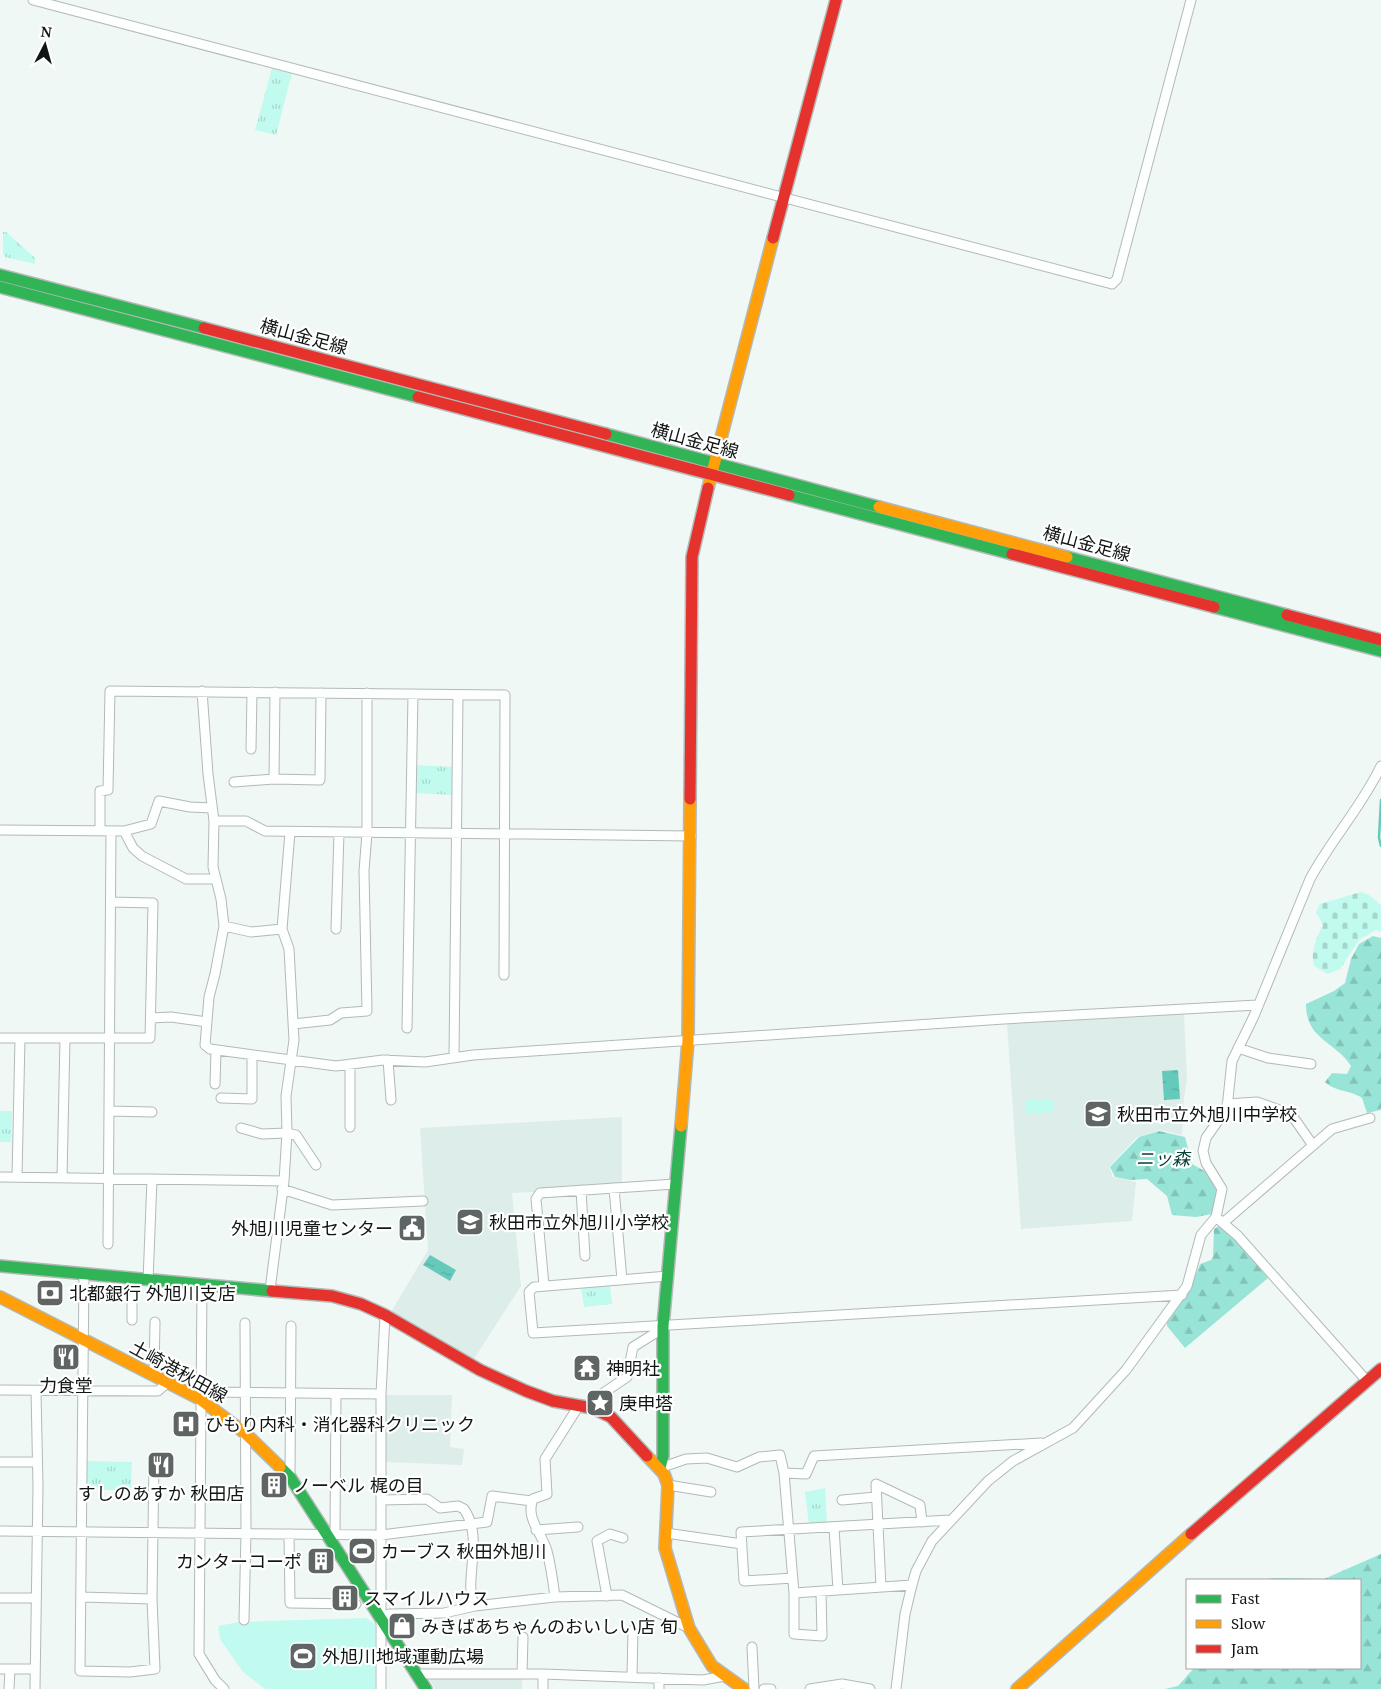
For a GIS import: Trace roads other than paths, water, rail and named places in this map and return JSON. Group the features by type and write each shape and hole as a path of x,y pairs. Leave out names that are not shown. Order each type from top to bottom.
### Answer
{"street":[{"path":"33,0 1112,284 1117,279 1191,0"},
{"path":"660,1468 663,1456 663,1328 688,1041 692,557 713,468 836,0"},
{"name":"横山金足線","path":"0,275 1381,651"},
{"name":"横山金足線","path":"0,287 1381,640"},
{"path":"100,831 100,791 108,790 110,691 505,695 504,975"},
{"path":"202,691 214,821 212,867 221,899 224,926 216,974 209,997 205,1045 210,1049 336,1066 388,1060 425,1062 454,1057 1004,1019 1257,1005"},
{"path":"251,749 252,692"},
{"path":"274,779 275,692"},
{"path":"234,782 274,779 320,780 321,693"},
{"path":"293,1024 330,1020 341,1013 367,1011 364,871 367,833 367,693"},
{"path":"407,1028 413,694"},
{"path":"454,1057 458,694"},
{"path":"1367,1381 1220,1220 1222,1189 1206,1163 1203,1151 1206,1138 1227,1108 1232,1061 1310,879 1320,860 1352,816 1381,766"},
{"path":"0,830 124,831 152,824 159,801 190,807 212,808"},
{"path":"214,821 246,821 265,831 290,832 691,836"},
{"path":"108,1244 111,831"},
{"path":"124,831 133,848 142,856 186,879 214,879"},
{"path":"270,1290 283,1185 287,1133 286,1096 291,1061 293,1024 289,949 282,929 290,832"},
{"path":"336,929 339,832"},
{"path":"0,1038 150,1038 153,904 111,902"},
{"path":"224,926 251,932 282,929"},
{"path":"151,1018 171,1017 207,1022"},
{"path":"17,1177 20,1038"},
{"path":"62,1178 65,1039"},
{"path":"1238,1048 1268,1058 1312,1064"},
{"path":"214,1084 216,1050"},
{"path":"222,1098 252,1099 252,1055"},
{"path":"388,1060 391,1100"},
{"path":"350,1064 350,1127"},
{"path":"1227,1104 1257,1102 1291,1114 1312,1144"},
{"path":"109,1111 152,1112"},
{"path":"896,1689 905,1614 912,1585 916,1571 932,1541 988,1481 1014,1460 1073,1428 1126,1370 1182,1295 1189,1281 1201,1235 1332,1129 1370,1118"},
{"path":"241,1128 262,1134 287,1133 296,1135 316,1165"},
{"path":"0,1177 283,1185 332,1205 423,1201"},
{"path":"148,1280 152,1180"},
{"path":"544,1286 536,1199 540,1193 675,1184"},
{"path":"614,1188 622,1280"},
{"path":"581,1190 585,1256"},
{"path":"0,1266 332,1296 361,1304 385,1314 480,1370 553,1401 592,1408 611,1417 660,1468 668,1485 665,1548 689,1628 704,1656 725,1676 744,1689"},
{"path":"84,1274 80,1671 130,1672 155,1669 152,1599 154,1462"},
{"path":"668,1276 534,1287 529,1292 533,1333 663,1328 1182,1295"},
{"path":"132,1279 132,1320"},
{"path":"202,1285 198,1654 214,1680 224,1689"},
{"name":"土崎港秋田線","path":"0,1297 168,1382 201,1395 245,1433 290,1477 330,1534 426,1689"},
{"path":"381,1689 381,1394 385,1314"},
{"path":"154,1374 155,1322"},
{"path":"244,1620 246,1533 245,1323"},
{"path":"290,1477 291,1326"},
{"path":"592,1408 593,1400 627,1376 633,1347 663,1328"},
{"path":"1017,1689 1381,1369"},
{"path":"0,1390 158,1391 168,1382"},
{"path":"35,1689 36,1391"},
{"path":"201,1395 381,1394"},
{"path":"330,1534 336,1395"},
{"path":"0,1530 381,1535 487,1522 492,1496 532,1501 547,1494 545,1459 578,1407"},
{"path":"784,1473 806,1474 814,1456 1044,1443"},
{"path":"660,1468 686,1459 707,1458 737,1466 759,1457 780,1455 784,1473 790,1530 794,1593 794,1634 822,1636 821,1592"},
{"path":"0,1462 37,1462"},
{"path":"881,1587 876,1484 920,1505 922,1522"},
{"path":"668,1485 711,1492"},
{"path":"842,1500 876,1497"},
{"path":"381,1500 427,1499 440,1508 458,1506 464,1509 472,1525 472,1589 475,1606"},
{"path":"532,1501 530,1507 536,1530 546,1547 555,1598"},
{"path":"793,1578 744,1581 741,1532 950,1520"},
{"path":"536,1530 578,1527"},
{"path":"834,1528 838,1590"},
{"path":"666,1532 742,1544"},
{"path":"289,1534 290,1603 356,1604"},
{"path":"607,1596 597,1541 610,1534 623,1538"},
{"path":"794,1593 912,1585"},
{"path":"382,1617 389,1614 444,1613 475,1606 555,1598 622,1595 689,1628"},
{"path":"82,1597 152,1599"},
{"path":"0,1598 36,1598"},
{"path":"632,1676 633,1630"},
{"path":"522,1637 522,1674"},
{"path":"752,1647 754,1689"},
{"path":"9,1689 5,1669 35,1669"},
{"path":"416,1674 632,1676 703,1684 725,1676"},
{"path":"543,1674 543,1689"},
{"path":"659,1678 659,1689"},
{"path":"810,1689 836,1687 842,1684 870,1689"},
{"path":"764,1689 770,1689"}],"water":[{"path":"1178,1070 1180,1099 1164,1100 1162,1071"},
{"path":"430,1255 456,1270 450,1281 423,1265"}],"waterway":[{"path":"1381,800 1379,838 1381,846"}],"place":[{"name":"秋田市立外旭川中学校","path":"1098,1114"},
{"name":"秋田市立外旭川小学校","path":"470,1222"},
{"name":"外旭川児童センター","path":"412,1228"},
{"name":"北都銀行 外旭川支店","path":"50,1293"},
{"name":"力食堂","path":"66,1357"},
{"name":"神明社","path":"587,1368"},
{"name":"庚申塔","path":"600,1403"},
{"name":"ひもり内科・消化器科クリニック","path":"186,1424"},
{"name":"すしのあすか 秋田店","path":"161,1465"},
{"name":"ノーベル 梶の目","path":"274,1485"},
{"name":"カーブス 秋田外旭川","path":"362,1551"},
{"name":"カンターコーポ","path":"321,1561"},
{"name":"スマイルハウス","path":"345,1598"},
{"name":"みきばあちゃんのおいしい店 旬","path":"402,1626"},
{"name":"外旭川地域運動広場","path":"303,1656"}],"park label":[{"name":"ニッ森","path":"1163,1158"}]}
